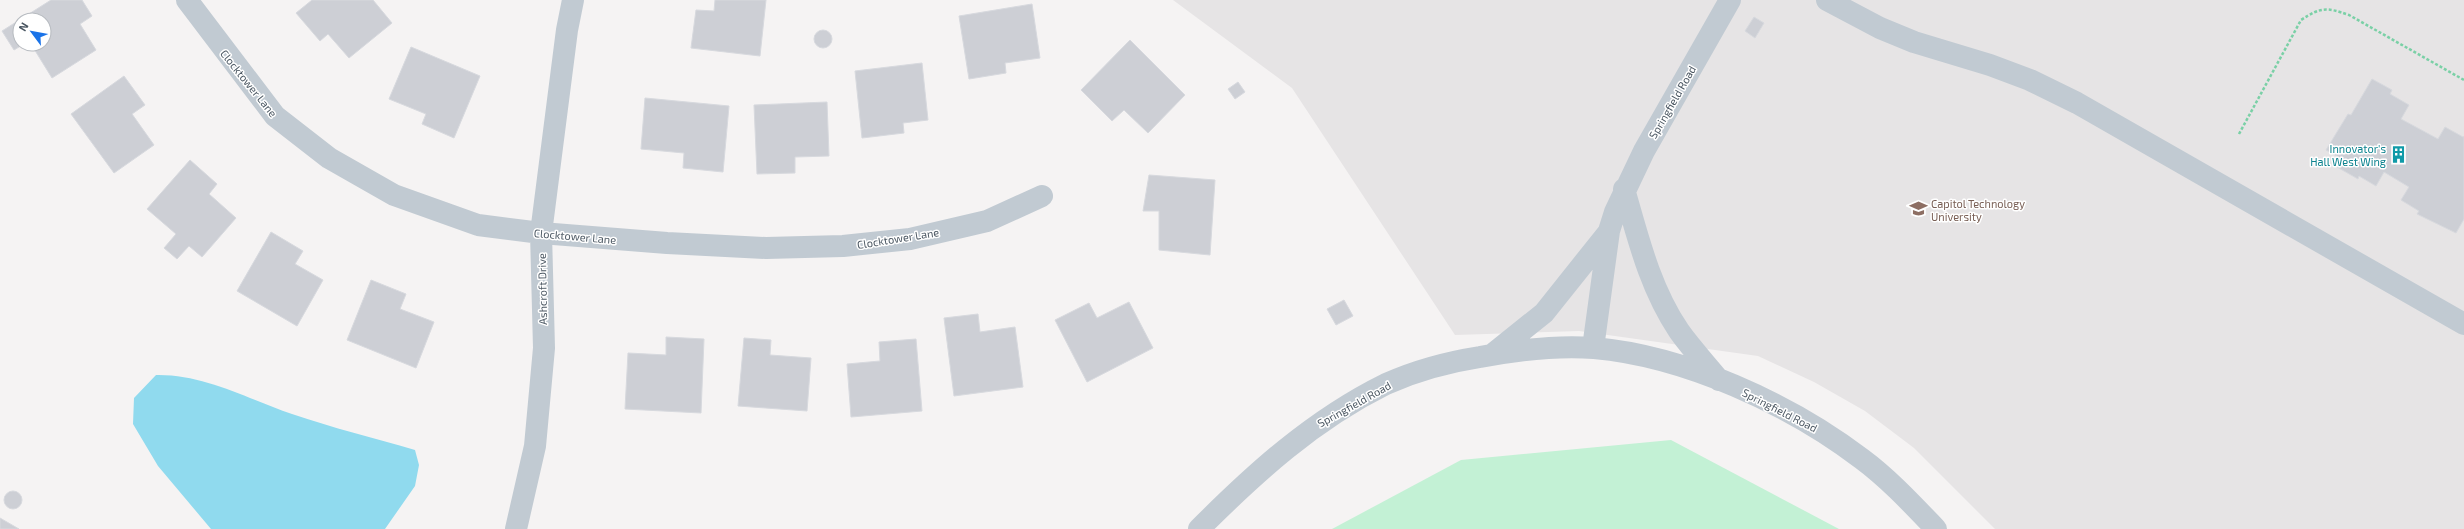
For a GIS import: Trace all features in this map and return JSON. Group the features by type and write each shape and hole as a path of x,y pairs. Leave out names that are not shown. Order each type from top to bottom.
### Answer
{"street":[{"name":"Clocktower Lane","path":"187,0 275,116 329,158 394,195 478,225 541,233 667,243 766,248 843,246 910,238 987,221 1042,196"},
{"name":"Ashcroft Drive","path":"516,529 535,446 543,355 541,233 567,30 573,0"},
{"name":"Springfield Road","path":"1593,348 1609,231 1624,189 1730,0"},
{"path":"1827,0 1880,28 1914,42 1990,65 2030,80 2076,103 2464,324"},
{"path":"1624,189 1653,281 1665,306 1680,332 1719,380"},
{"path":"1493,354 1544,313 1609,231"},
{"name":"Springfield Road","path":"1199,529 1277,455 1315,425 1387,384 1421,371 1493,354 1552,348 1593,348 1631,353 1719,380 1762,398 1834,438 1864,460 1936,529"}],"path":[{"path":"2238,134 2301,20 2318,9 2332,9 2349,15 2464,80"}],"shaded area":[{"name":"Capitol Technology University","path":"1173,0 2464,0 2464,529 1995,529 1914,448 1865,411 1814,382 1758,356 1579,331 1455,335 1292,88"}],"green space":[{"path":"1671,440 1839,529 1332,529 1461,460"}],"water":[{"path":"156,375 174,376 209,383 307,419 415,450 419,465 415,486 385,529 211,529 158,466 133,424 134,398"}],"building":[{"path":"51,0 82,0 92,16 80,24 96,50 52,78 36,52 52,52 52,12 32,12"},
{"path":"312,0 373,0 392,23 349,58 328,34 320,41 296,13"},
{"path":"715,0 766,0 760,56 691,48 696,10 714,11"},
{"path":"1032,4 1040,58 1005,63 1006,73 969,79 959,16"},
{"path":"1754,17 1764,23 1755,38 1745,31"},
{"path":"12,25 12,47 2,31"},
{"path":"823,30 829,33 832,39 829,45 823,48 817,45 814,39 817,33"},
{"path":"1130,40 1185,95 1148,133 1124,110 1112,121 1081,90"},
{"path":"411,47 480,76 454,138 422,124 426,114 389,99"},
{"path":"922,63 928,120 903,123 904,133 862,138 855,71"},
{"path":"124,76 145,105 132,114 154,145 114,173 71,114"},
{"name":"Innovator's Hall West Wing","path":"2372,79 2392,90 2390,94 2409,105 2401,119 2438,139 2445,127 2463,137 2464,136 2464,219 2456,233 2417,214 2419,211 2401,200 2409,187 2384,172 2376,186 2359,176 2358,179 2337,167 2342,159 2326,150 2348,114 2351,115"},
{"path":"1238,82 1245,92 1235,99 1228,89"},
{"path":"645,98 729,106 723,172 683,168 684,153 641,149"},
{"path":"827,102 829,156 795,157 795,173 757,174 754,105"},
{"path":"190,160 217,184 209,194 236,218 202,257 189,246 177,259 164,248 176,234 147,209"},
{"path":"1149,175 1215,180 1210,255 1159,250 1159,211 1143,211"},
{"path":"271,232 303,251 295,264 323,280 297,326 237,291"},
{"path":"371,280 406,294 400,309 434,322 416,368 347,340"},
{"path":"1344,300 1353,316 1336,325 1327,309"},
{"path":"1129,302 1153,348 1087,382 1055,320 1089,303 1097,318"},
{"path":"978,314 980,332 1015,327 1023,387 954,396 944,318"},
{"path":"666,337 704,339 701,413 625,409 628,353 666,355"},
{"path":"744,338 771,340 770,355 811,358 807,411 738,406"},
{"path":"916,339 922,411 851,417 847,364 880,361 879,342"},
{"path":"13,491 19,494 22,500 19,506 13,509 7,506 4,500 7,494"},
{"path":"0,518 19,529 0,529"}],"place":[{"name":"Innovator's Hall West Wing","path":"2399,154"},
{"name":"Capitol Technology University","path":"1918,209"}]}
